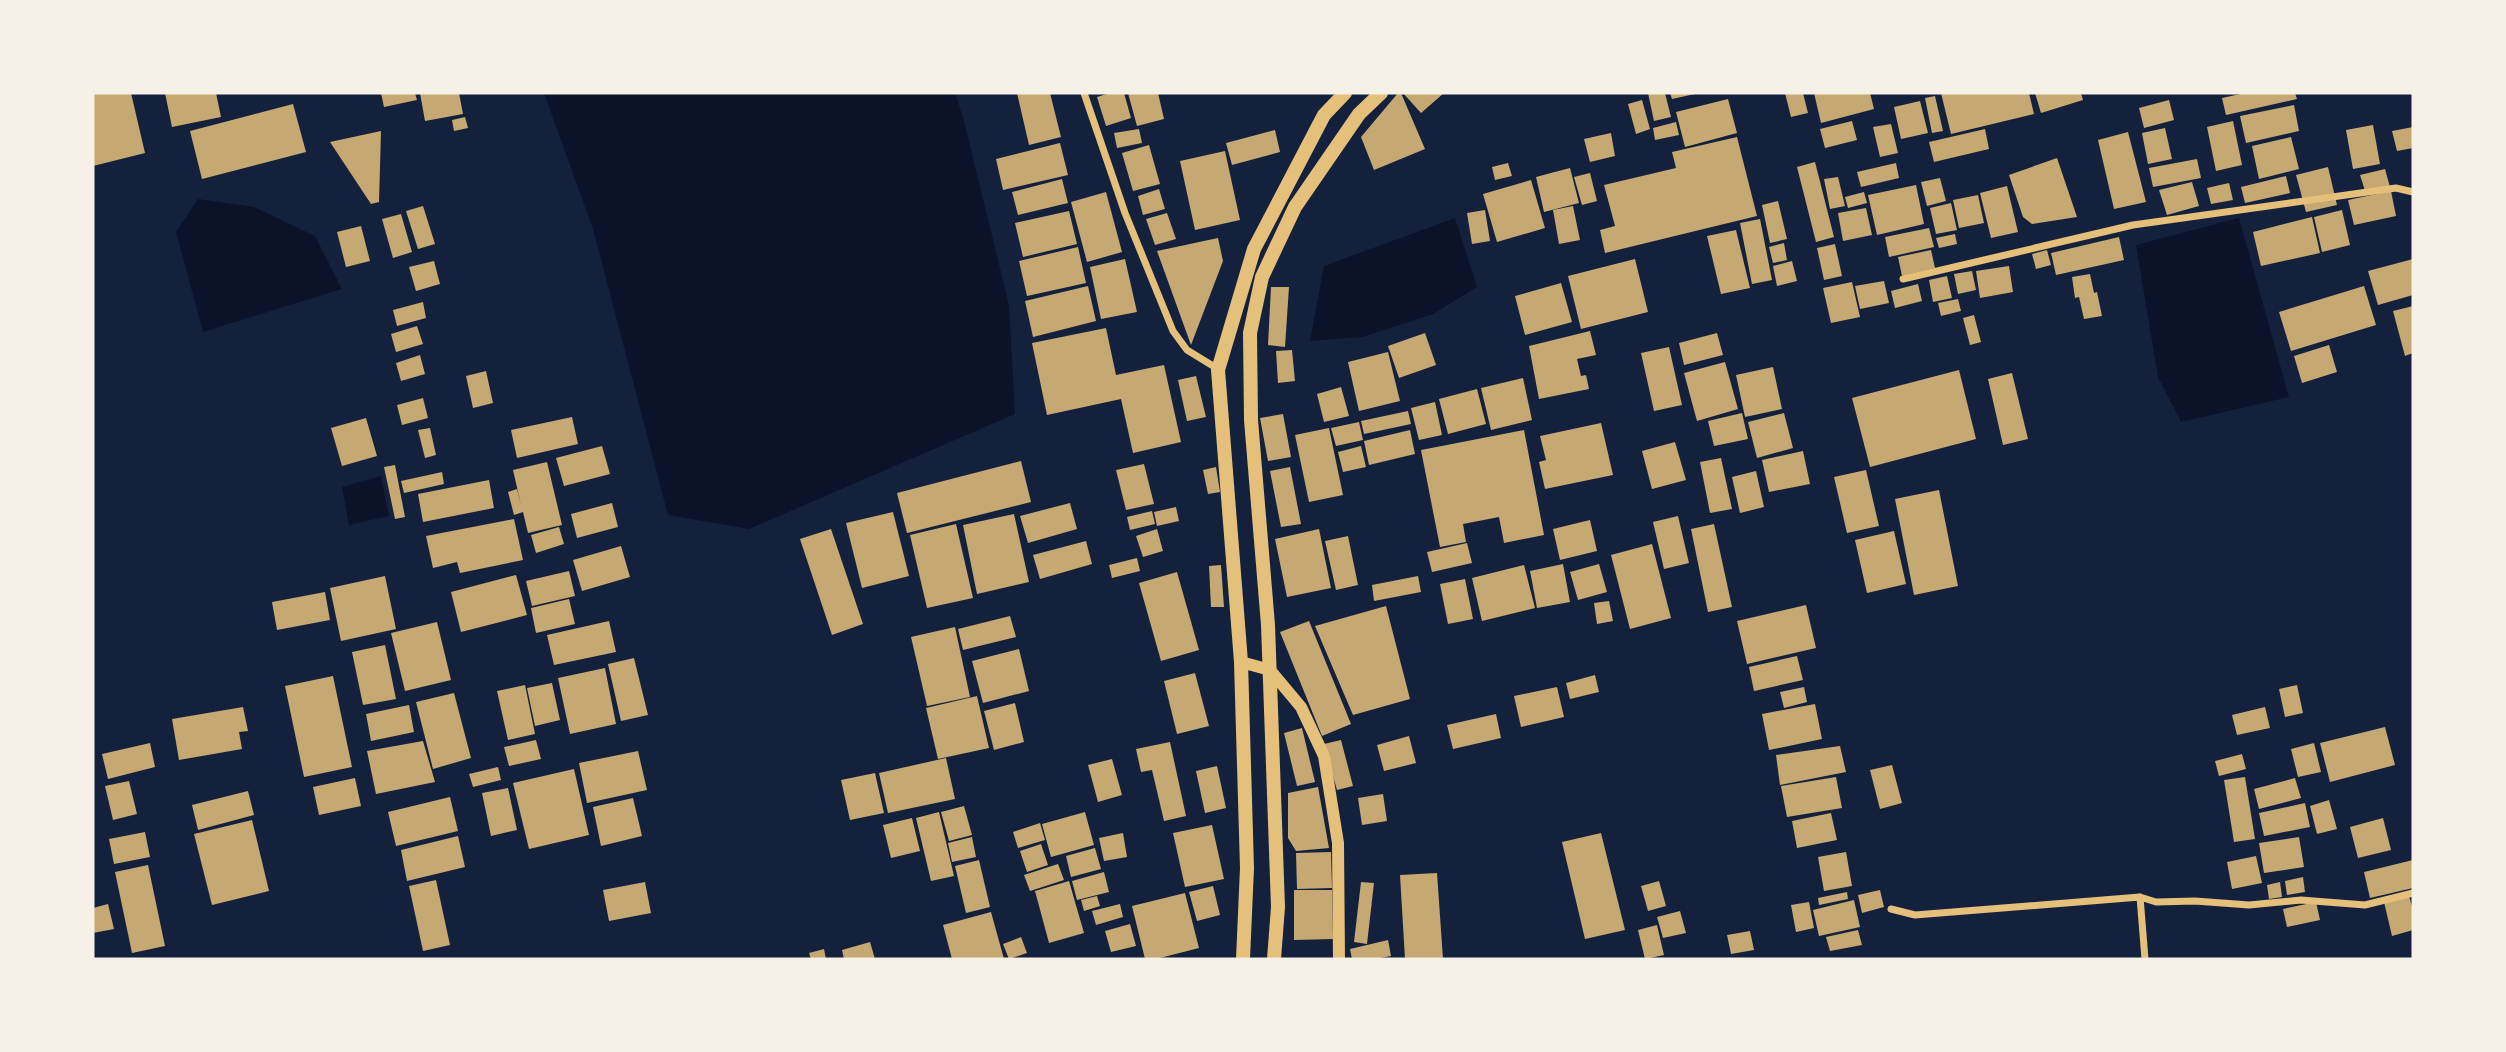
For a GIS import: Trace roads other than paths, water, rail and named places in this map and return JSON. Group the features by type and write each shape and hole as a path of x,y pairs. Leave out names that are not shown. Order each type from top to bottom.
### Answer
{"main road":[{"path":"1243,959 1247,868 1241,662 1218,370 1254,249 1324,115 1345,93"},
{"path":"1275,959 1278,907 1270,670 1251,420 1250,333 1262,277 1296,207 1359,114 1381,93"}],"street":[{"path":"1084,93 1125,212 1173,331 1187,350 1218,370"},
{"path":"1903,279 2133,225 2396,188 2413,192"},
{"path":"1241,662 1270,670 1301,707 1324,756 1338,843 1339,959"},
{"path":"1891,909 1915,915 2140,897 2156,902 2195,901 2249,905 2301,900 2365,905 2413,893"},
{"path":"2140,897 2146,959"}],"water":[{"path":"544,93 955,93 1009,305 1015,414 749,529 668,515 593,229"},
{"path":"198,199 254,207 315,236 342,289 203,332 176,232"},
{"path":"1455,218 1477,287 1433,314 1363,337 1310,341 1324,266"},
{"path":"2239,218 2289,397 2181,422 2158,377 2136,245"},
{"path":"381,476 389,516 349,525 342,487"}]}
